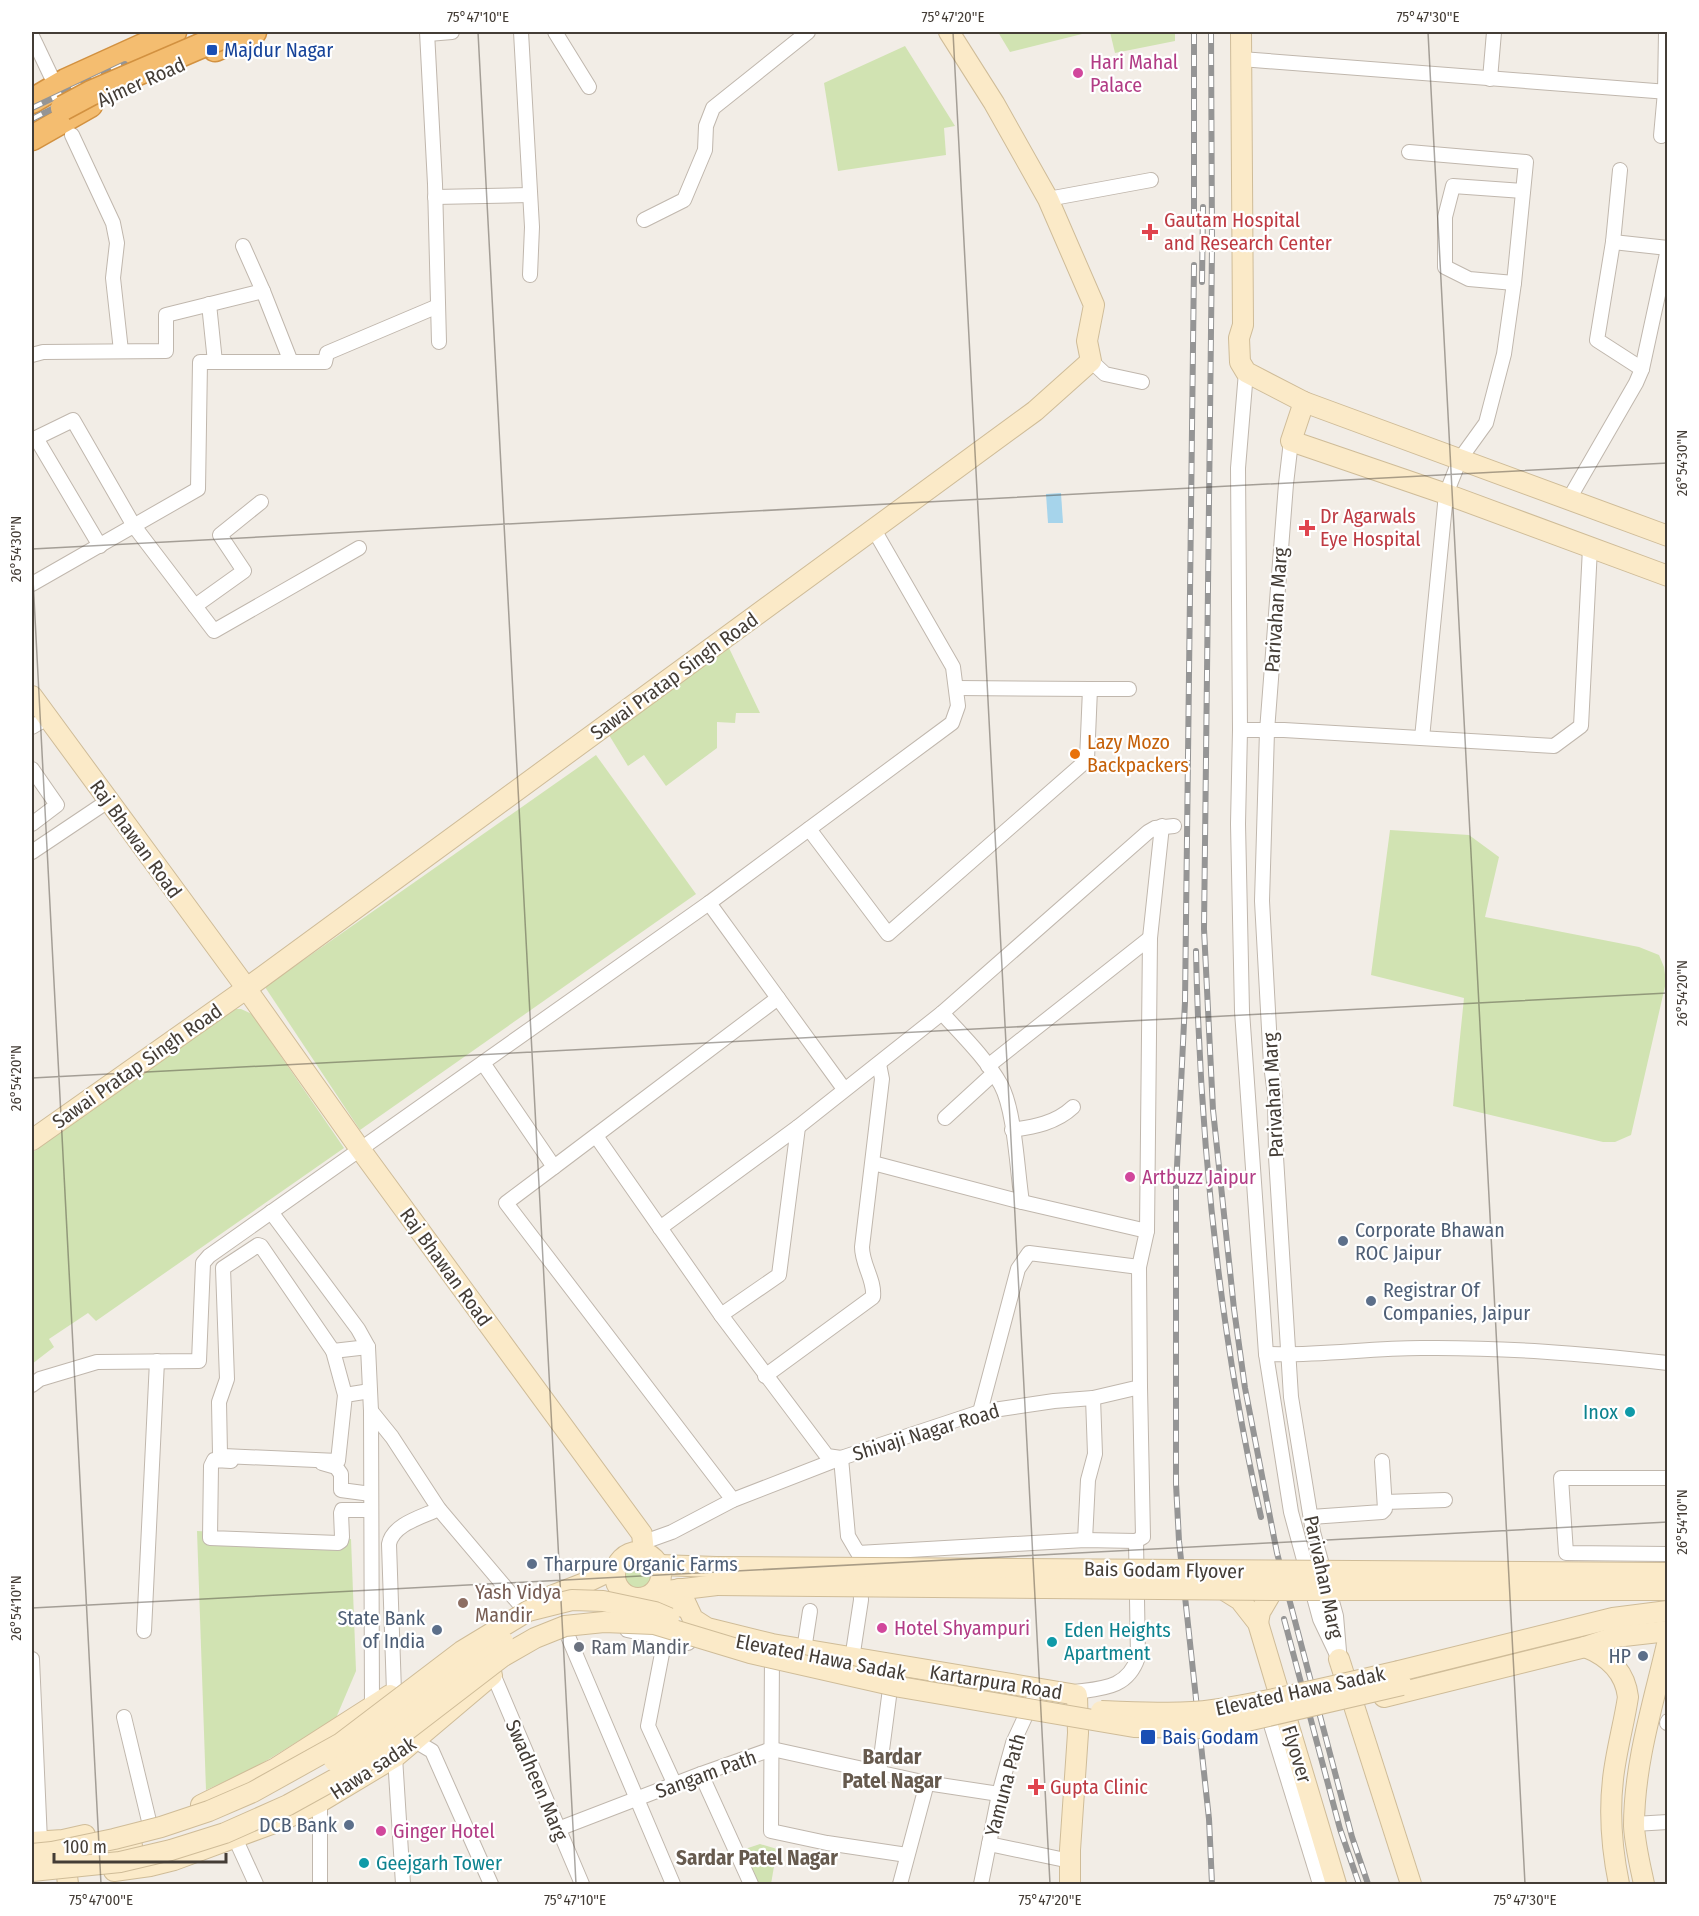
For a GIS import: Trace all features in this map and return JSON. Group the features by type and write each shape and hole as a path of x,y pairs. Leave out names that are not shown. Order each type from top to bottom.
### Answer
{"highway":[{"path":"41,81 144,32"},
{"path":"32,101 66,81 174,32"},
{"path":"32,128 91,93 233,32"},
{"name":"Ajmer Road","path":"32,138 70,114 128,86 205,42 254,32"}],"main road":[{"path":"949,32 994,103 1048,199 1094,305 1087,341 1091,362"},
{"path":"1241,32 1244,325 1239,338 1240,362 1246,372 1304,402 1668,536"},
{"name":"Sawai Pratap Singh Road","path":"32,1140 246,987 1035,411 1091,362"},
{"path":"1304,402 1291,441 1446,494 1668,576"},
{"name":"Raj Bhawan Road","path":"32,696 39,723 108,801 246,987 360,1149 642,1534 644,1547"},
{"path":"613,1627 646,1598 661,1580 660,1565 644,1547 630,1553 619,1562 616,1568 616,1583 632,1598 646,1598"},
{"name":"Bais Godam Flyover","path":"660,1565 717,1576 1224,1590 1668,1590"},
{"name":"Hawa sadak","path":"32,1878 66,1865 149,1821 204,1804 276,1768 522,1607 588,1582 616,1568"},
{"name":"Bais Godam Flyover","path":"646,1598 686,1605 717,1576 1668,1573"},
{"name":"Flyover","path":"1224,1590 1239,1600 1258,1623 1336,1884"},
{"path":"1258,1623 1260,1612 1273,1590"},
{"name":"Elevated Hawa Sadak","path":"34,1846 52,1852 114,1839 209,1811 253,1792 341,1743 462,1651 519,1616 528,1611 572,1600 603,1601 655,1612 702,1631 774,1651 1056,1704 1095,1710 1137,1712 1211,1711 1336,1686 1613,1618 1668,1611"},
{"name":"Kartarpura Road","path":"686,1605 707,1628 772,1644 1073,1695 1078,1721 1070,1884"},
{"path":"66,1865 201,1826 281,1791 356,1749 504,1640 531,1624 561,1614 598,1611 659,1631"},
{"name":"Elevated Hawa Sadak","path":"32,1870 120,1862 171,1850 225,1833 288,1805 364,1763 502,1658 535,1638 565,1626 604,1622 659,1631 900,1687 1134,1727 1203,1728 1238,1723 1402,1685 1565,1640 1668,1623"},
{"name":"Hawa sadak","path":"34,1846 66,1865 150,1866 235,1838 285,1819 320,1802 395,1757 493,1674 548,1640 567,1634 613,1627"},
{"path":"1353,1706 1392,1694 1585,1647 1615,1637 1668,1631"},
{"path":"1644,1884 1635,1841 1634,1824 1640,1762 1668,1640"},
{"path":"1585,1647 1610,1660 1620,1673 1627,1689 1628,1697 1613,1778 1611,1803 1614,1860 1619,1884"},
{"path":"1339,1659 1411,1884"},
{"path":"432,1666 459,1704"},
{"path":"1627,1689 1656,1692"}],"street":[{"path":"439,342 428,33 452,32"},
{"path":"521,32 532,227 530,275"},
{"path":"555,32 589,87"},
{"path":"644,220 684,200 705,150 706,126 713,108 808,32"},
{"path":"1490,78 1494,32"},
{"path":"1661,136 1666,92 1666,32"},
{"path":"32,36 41,81"},
{"path":"1241,59 1666,92"},
{"path":"72,135 115,233 117,243 113,278 121,351"},
{"path":"1409,152 1526,162 1514,283 1504,354 1486,423 1460,459 1446,494 1422,738"},
{"path":"1620,170 1613,242 1597,340 1642,369"},
{"path":"1048,199 1151,180"},
{"path":"1514,283 1469,279 1445,267 1445,217 1454,186 1523,191"},
{"path":"435,197 530,195"},
{"path":"1569,499 1642,369 1668,249 1613,242"},
{"path":"243,246 291,362"},
{"path":"32,355 43,352 166,351 166,315 263,291"},
{"path":"209,304 215,362"},
{"path":"32,584 198,489 200,362 325,362 327,353 438,306"},
{"path":"1091,362 1106,374 1142,382"},
{"name":"Parivahan Marg","path":"1246,372 1238,468 1240,730 1238,824 1242,1011 1266,1354 1291,1512 1320,1619 1339,1659"},
{"path":"100,546 34,434 73,420 134,526 214,631 359,548"},
{"name":"Parivahan Marg","path":"1291,441 1267,731 1262,901 1291,1397 1311,1517 1335,1616 1339,1659"},
{"path":"195,606 244,572 220,535 261,502"},
{"path":"32,1385 40,1379 97,1362 199,1361 203,1263 209,1256 709,903 952,723 958,705 953,666 873,528"},
{"path":"1240,730 1284,730 1554,746 1581,726 1590,548"},
{"path":"957,688 1129,689"},
{"path":"809,829 888,934 1087,760 1090,689"},
{"path":"32,769 57,805 32,824"},
{"path":"32,852 108,801"},
{"path":"660,1228 798,1127 942,1013 1148,832 1168,826 1150,938 1148,1231 1139,1267 1143,1537 1136,1541 1085,1540 858,1553"},
{"path":"709,903 844,1089"},
{"path":"945,1118 991,1070 1150,938"},
{"path":"733,1500 506,1203 778,998"},
{"path":"942,1013 1001,1085 1009,1105 1022,1202"},
{"path":"483,1063 554,1167"},
{"path":"765,1376 873,1298 874,1289 862,1259 862,1247 882,1079 879,1064"},
{"path":"1012,1130 1049,1122 1073,1107"},
{"path":"721,1315 779,1275 798,1127"},
{"path":"596,1136 765,1376 827,1456 841,1458 848,1536 858,1553 861,1600 852,1659"},
{"path":"873,1163 1022,1202 1148,1231"},
{"path":"272,1212 358,1329 368,1347 371,1411 372,1707"},
{"path":"258,1245 261,1246 333,1351 345,1395 338,1461 223,1456 220,1454 219,1402 227,1379 223,1268 258,1245"},
{"path":"980,1412 1018,1269 1029,1253 1139,1267"},
{"path":"333,1351 368,1347"},
{"path":"1266,1354 1288,1355 1420,1348 1517,1348 1668,1363"},
{"path":"144,1631 157,1362"},
{"name":"Shivaji Nagar Road","path":"644,1547 733,1500 841,1458 980,1412 1054,1401 1094,1398 1140,1387"},
{"path":"345,1395 370,1391"},
{"path":"1085,1540 1088,1480 1095,1454 1094,1398"},
{"path":"371,1411 392,1437 439,1509 522,1607"},
{"path":"371,1494 341,1490 341,1474 336,1467 326,1464 214,1460 210,1471 209,1536 214,1540 338,1543 342,1537 342,1510 371,1510"},
{"path":"1311,1517 1382,1512 1385,1509 1382,1461"},
{"path":"1668,1478 1561,1479 1566,1553 1668,1554"},
{"path":"1385,1502 1445,1500"},
{"path":"394,1692 389,1544 396,1529 439,1509"},
{"path":"1073,1695 1113,1686 1127,1679 1135,1668 1138,1657 1136,1541"},
{"path":"675,1785 648,1726 659,1631 686,1605"},
{"path":"804,1650 810,1611"},
{"path":"613,1627 659,1631 772,1665 1078,1721"},
{"path":"567,1634 672,1884"},
{"path":"772,1644 771,1831 826,1844 907,1855"},
{"path":"32,1659 34,1846"},
{"path":"879,1773 893,1666"},
{"name":"Swadheen Marg","path":"493,1674 582,1884"},
{"name":"Yamuna Path","path":"981,1884 999,1794 1013,1743 1038,1689"},
{"path":"1268,1715 1319,1884"},
{"path":"124,1717 149,1821"},
{"path":"415,1741 432,1750 490,1884"},
{"name":"Sangam Path","path":"558,1828 772,1749 927,1783 999,1794"},
{"path":"395,1757 403,1884"},
{"path":"701,1774 751,1884"},
{"path":"900,1884 927,1783"},
{"path":"320,1802 320,1884"},
{"path":"1634,1824 1668,1822"},
{"path":"235,1838 256,1884"},
{"path":"989,1844 1070,1861"}],"green space":[{"path":"998,32 1090,32 1010,52"},
{"path":"1110,32 1175,32 1175,41 1115,53"},
{"path":"905,46 955,126 944,128 946,155 838,171 824,83"},
{"path":"729,648 760,713 736,713 735,723 717,722 717,748 666,786 644,755 628,766 609,735"},
{"path":"596,755 696,894 360,1130 265,987"},
{"path":"1390,830 1469,835 1499,857 1485,917 1639,947 1659,955 1664,967 1666,982 1631,1135 1615,1142 1603,1142 1453,1106 1464,998 1371,975"},
{"path":"241,1009 252,1014 344,1148 96,1321 88,1313 49,1339 54,1347 32,1364 32,1153 220,1013"},
{"path":"197,1531 351,1539 356,1671 336,1718 251,1770 206,1790"},
{"path":"637,1560 649,1565 654,1577 649,1589 637,1594 625,1589 620,1577 625,1565"},
{"path":"760,1844 777,1849 771,1884 756,1883 742,1850"}],"water":[{"path":"1061,493 1063,523 1048,523 1046,494"}],"railway":[{"path":"32,119 84,93 222,32"},
{"path":"1194,32 1194,220"},
{"path":"1211,32 1212,246 1204,929 1213,1110 1234,1309 1245,1388 1277,1553 1352,1837 1368,1884"},
{"path":"32,108 125,64"},
{"path":"1202,282 1203,207"},
{"path":"1194,265 1185,1002 1176,1187 1176,1484 1179,1541 1209,1819 1212,1884"},
{"path":"1196,951 1202,1093 1214,1236 1234,1377 1261,1517"},
{"path":"1284,1619 1340,1829 1359,1884"}],"place":[{"name":"Majdur Nagar","path":"212,50"},
{"name":"Hari Mahal Palace","path":"1078,73"},
{"name":"Gautam Hospital and Research Center","path":"1150,232"},
{"name":"Dr Agarwals Eye Hospital","path":"1307,528"},
{"name":"Lazy Mozo Backpackers","path":"1075,754"},
{"name":"Artbuzz Jaipur","path":"1130,1177"},
{"name":"Corporate Bhawan ROC Jaipur","path":"1343,1241"},
{"name":"Registrar Of Companies, Jaipur","path":"1371,1301"},
{"name":"Inox","path":"1630,1412"},
{"name":"Tharpure Organic Farms","path":"532,1564"},
{"name":"Yash Vidya Mandir","path":"463,1603"},
{"name":"Hotel Shyampuri","path":"882,1628"},
{"name":"State Bank of India","path":"437,1630"},
{"name":"Eden Heights Apartment","path":"1052,1642"},
{"name":"Ram Mandir","path":"579,1647"},
{"name":"HP","path":"1643,1656"},
{"name":"Bais Godam","path":"1148,1737"},
{"name":"Gupta Clinic","path":"1036,1787"},
{"name":"DCB Bank","path":"349,1825"},
{"name":"Ginger Hotel","path":"381,1831"},
{"name":"Geejgarh Tower","path":"364,1863"}],"district":[{"name":"Bardar Patel Nagar","path":"892,1769"},
{"name":"Sardar Patel Nagar","path":"757,1858"}]}
